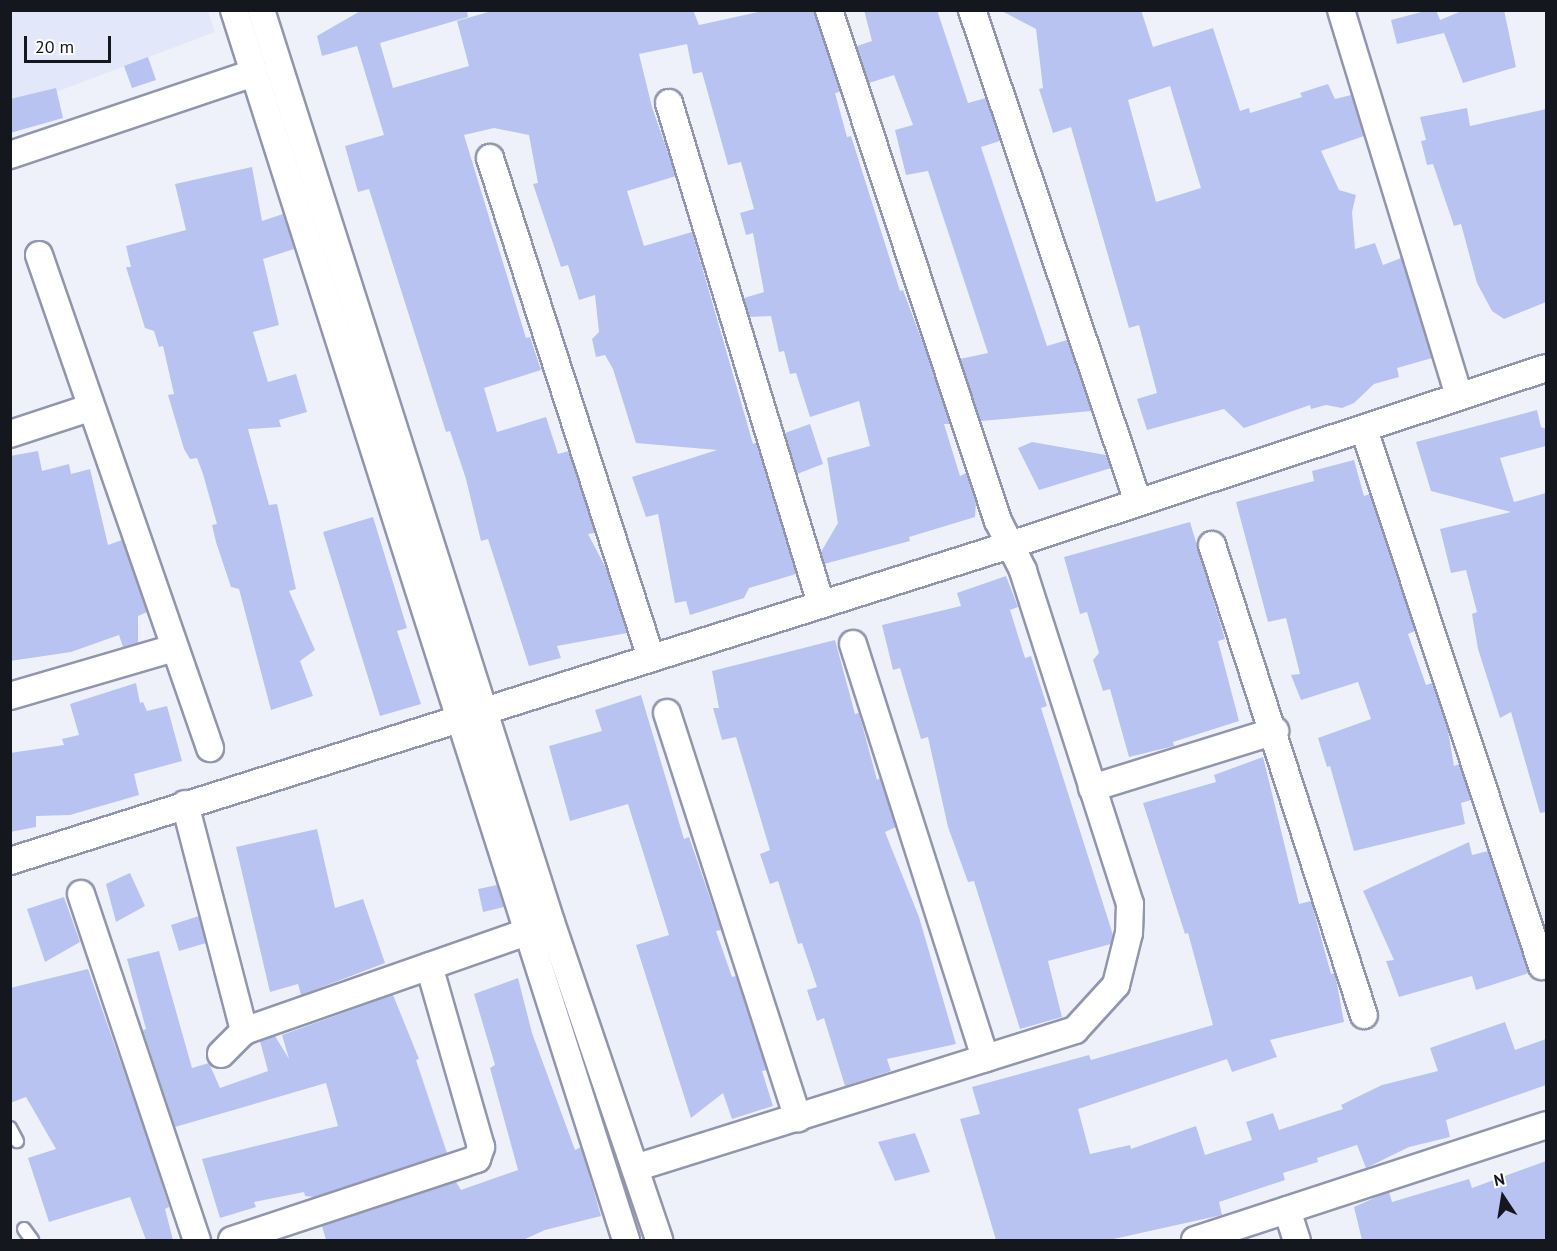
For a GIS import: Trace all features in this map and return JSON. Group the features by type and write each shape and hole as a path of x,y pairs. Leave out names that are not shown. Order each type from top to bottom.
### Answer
{"street":[{"path":"234,10 473,713 551,922 659,1240"},
{"path":"261,10 473,713 527,932 626,1240"},
{"path":"635,1168 1075,1030 1116,985 1129,933 1130,904 1023,570 998,521 828,10"},
{"path":"972,10 1138,502"},
{"path":"1341,10 1459,396"},
{"path":"10,155 254,73"},
{"path":"669,103 821,604"},
{"path":"490,158 651,658"},
{"path":"39,255 89,408 210,748"},
{"path":"10,861 1010,545 1459,396 1546,371"},
{"path":"10,434 89,408"},
{"path":"1365,429 1542,966"},
{"path":"1212,545 1275,731 1364,1015"},
{"path":"853,644 985,1058"},
{"path":"10,696 174,648"},
{"path":"667,713 798,1118"},
{"path":"1092,788 1275,731"},
{"path":"185,804 244,1031"},
{"path":"81,894 197,1240"},
{"path":"221,1054 244,1031 551,922"},
{"path":"232,1240 477,1159 481,1147 429,966"},
{"path":"1195,1240 1546,1125"},
{"path":"1287,1210 1297,1240"}],"lane":[{"path":"10,1128 17,1141"},
{"path":"24,1229 32,1240"}],"shaded area":[{"path":"11,11 208,11 215,32 11,109"}],"building":[{"path":"362,10 467,10 468,17 380,43 393,88 469,66 457,21 495,10 693,10 699,25 767,10 814,10 840,92 835,93 847,137 851,136 900,291 903,290 931,365 950,424 944,424 960,476 966,473 976,502 975,517 909,537 910,541 824,564 821,552 838,523 827,458 870,446 859,401 810,417 796,373 790,374 784,351 779,352 771,316 749,317 744,298 764,292 753,233 746,235 740,213 754,209 741,162 728,165 702,72 693,74 687,44 639,54 652,107 676,176 627,191 644,246 692,232 753,444 756,443 796,574 749,588 744,598 690,615 686,601 675,603 658,514 646,517 632,477 717,450 636,443 613,369 605,355 596,357 592,339 599,332 595,295 579,300 568,265 561,267 533,184 538,183 529,135 494,128 464,135 526,338 530,337 541,370 484,388 497,432 546,417 558,454 569,451 595,533 588,534 608,572 627,633 557,646 561,658 529,666 488,539 481,541 466,479 450,431 446,432 369,189 358,192 345,146 384,135 357,46 322,56 317,36"},
{"path":"864,10 937,10 968,103 986,98 1000,141 981,147 1047,346 1067,340 1092,411 981,421 960,359 988,353 928,171 906,175 895,130 913,125 894,75 869,83 857,46 872,41"},
{"path":"1000,10 1141,10 1153,47 1213,28 1240,111 1249,108 1250,113 1302,97 1300,93 1328,84 1335,99 1351,95 1364,136 1321,151 1339,190 1356,195 1352,212 1355,249 1375,243 1383,265 1401,258 1432,358 1397,368 1399,377 1374,384 1354,403 1342,408 1326,405 1311,409 1310,405 1244,428 1224,409 1147,430 1137,399 1157,393 1139,325 1129,328 1071,127 1053,133 1039,89 1043,88 1036,29","holes":["1170,86 1201,188 1156,202 1128,100"]},
{"path":"1436,10 1440,20 1464,10 1504,10 1516,67 1463,83 1444,33 1397,44 1391,20"},
{"path":"148,57 156,80 132,88 124,66"},
{"path":"56,88 63,118 10,133 10,99"},
{"path":"1467,108 1470,126 1546,109 1546,302 1504,319 1492,311 1477,283 1461,224 1454,226 1433,164 1427,165 1421,141 1426,140 1420,117"},
{"path":"252,167 262,221 283,214 294,249 263,259 279,325 253,332 268,382 296,374 307,412 279,420 281,427 248,429 269,505 277,504 296,589 289,591 315,650 300,661 313,696 271,710 239,589 231,587 216,542 212,525 217,524 203,474 197,458 190,459 184,449 168,395 174,394 163,346 159,347 154,331 145,328 126,267 131,267 126,246 186,230 175,184"},
{"path":"1537,410 1541,427 1546,429 1546,446 1500,458 1514,502 1546,493 1546,812 1540,813 1511,712 1500,718 1478,649 1472,614 1477,612 1466,570 1451,573 1440,529 1511,512 1431,491 1416,442"},
{"path":"810,424 823,464 797,474 785,433"},
{"path":"1032,442 1106,455 1111,468 1039,490 1018,448"},
{"path":"38,451 42,471 69,464 71,474 90,469 108,545 122,540 147,612 138,616 138,643 123,647 119,635 71,652 10,661 10,456"},
{"path":"1354,460 1364,496 1370,494 1415,631 1408,634 1426,685 1432,683 1448,731 1454,766 1459,764 1471,800 1461,803 1465,824 1354,851 1330,766 1327,767 1318,738 1371,719 1358,682 1301,700 1291,675 1300,674 1286,618 1268,622 1236,502 1314,481 1312,471"},
{"path":"373,517 407,628 397,631 421,704 380,716 323,532"},
{"path":"1190,522 1225,639 1218,641 1239,721 1173,742 1174,746 1129,757 1110,689 1103,691 1093,660 1099,653 1087,612 1080,614 1064,557"},
{"path":"1006,576 1018,607 1010,610 1025,658 1031,656 1047,706 1041,708 1113,935 1111,944 1048,961 1062,1017 1020,1029 974,881 968,882 948,827 928,737 921,739 900,668 893,670 882,625 961,606 957,593"},
{"path":"835,640 855,714 859,713 877,780 880,778 896,827 885,832 919,917 956,1044 887,1059 891,1071 845,1086 824,1018 817,1021 807,990 817,987 802,943 798,944 778,881 770,884 760,854 770,850 736,737 722,740 713,708 719,708 712,671"},
{"path":"136,683 140,703 143,702 147,711 167,706 182,761 134,774 139,795 70,815 36,816 36,827 10,832 10,753 64,745 62,739 79,735 70,704"},
{"path":"641,695 684,839 689,837 721,930 716,931 732,977 736,976 767,1070 762,1071 773,1106 732,1119 723,1093 691,1118 636,945 669,935 628,804 570,821 549,746 602,731 595,710"},
{"path":"1263,757 1299,904 1311,901 1331,974 1335,973 1344,1022 1270,1040 1277,1057 1232,1072 1227,1059 1078,1109 1090,1154 1130,1145 1131,1149 1196,1126 1205,1155 1252,1140 1246,1122 1273,1113 1279,1130 1343,1109 1341,1105 1382,1085 1438,1071 1430,1048 1505,1022 1515,1050 1546,1039 1546,1085 1446,1120 1450,1137 1409,1147 1366,1168 1357,1145 1317,1158 1318,1162 1283,1173 1285,1180 1219,1202 1222,1215 1109,1240 996,1240 960,1119 980,1114 972,1087 1089,1055 1091,1060 1213,1025 1188,933 1185,934 1143,803 1216,782 1214,775"},
{"path":"317,829 335,908 363,899 385,963 301,995 298,984 270,992 236,847"},
{"path":"1469,842 1472,855 1488,851 1529,973 1476,990 1472,976 1399,997 1386,961 1394,960 1363,891"},
{"path":"130,873 145,906 116,922 106,884"},
{"path":"497,885 504,907 483,912 478,889"},
{"path":"64,897 80,942 45,962 27,909"},
{"path":"199,916 206,943 179,951 171,925"},
{"path":"159,951 192,1068 209,1063 220,1088 268,1071 260,1041 275,1036 289,1059 282,1035 393,995 419,1059 416,1060 447,1153 314,1197 305,1196 304,1192 254,1202 256,1207 220,1218 202,1159 338,1126 326,1083 175,1127 143,1030 146,1029 127,959"},
{"path":"88,969 150,1146 169,1207 165,1209 173,1240 146,1240 130,1197 49,1222 28,1158 56,1149 26,1097 10,1103 10,988"},
{"path":"518,978 532,1033 575,1150 581,1147 601,1216 545,1230 523,1240 326,1240 322,1226 456,1182 461,1190 518,1170 490,1068 495,1065 474,994"},
{"path":"915,1133 930,1172 895,1181 878,1142"},
{"path":"1546,1161 1546,1240 1362,1240 1354,1207 1383,1194 1389,1192 1392,1202 1469,1179 1472,1188"}]}
